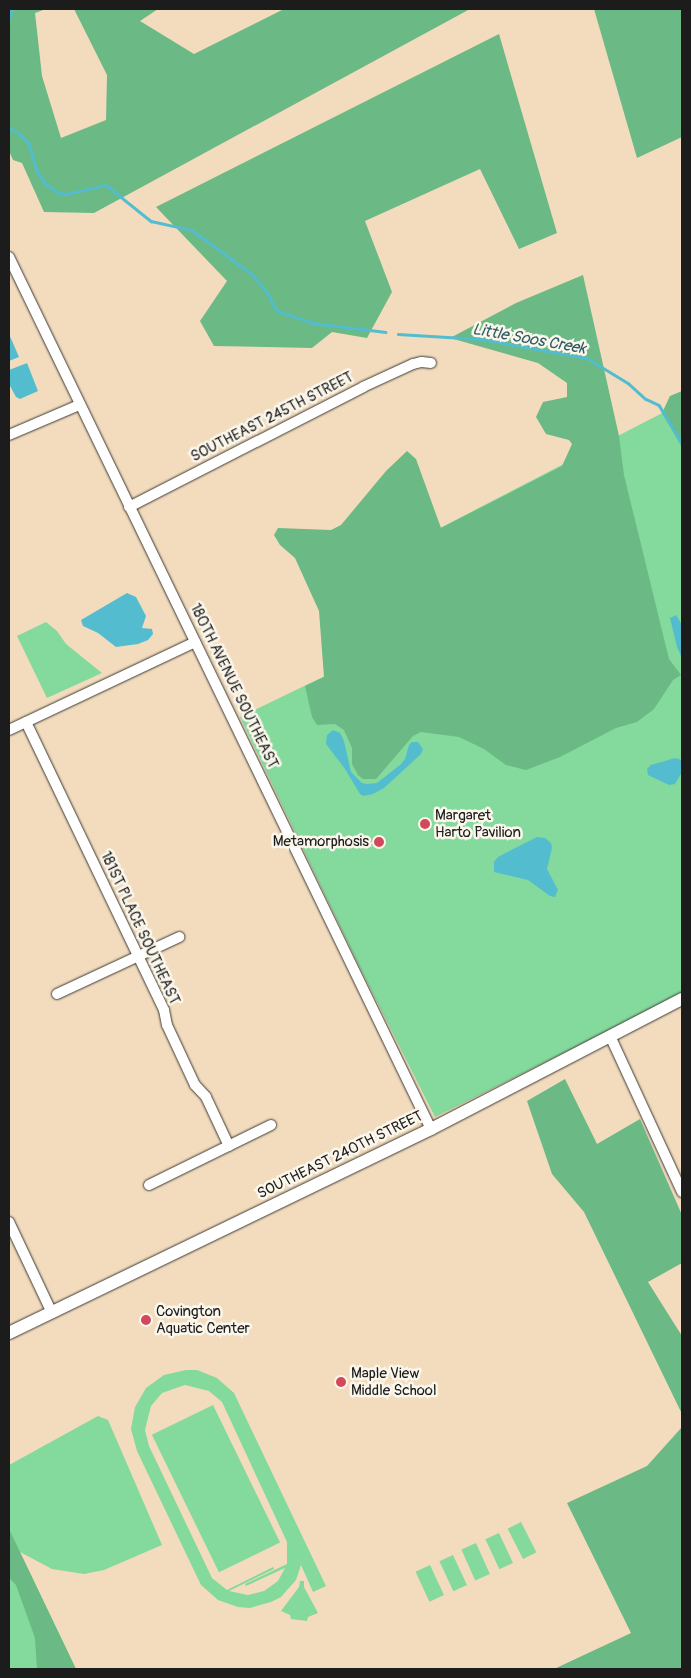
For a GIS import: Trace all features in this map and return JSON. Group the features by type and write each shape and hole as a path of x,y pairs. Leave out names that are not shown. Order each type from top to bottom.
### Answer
{"main road":[{"name":"SOUTHEAST 240TH STREET","path":"9,1332 52,1313 431,1129 682,999"}],"street":[{"name":"180TH AVENUE SOUTHEAST","path":"9,257 431,1129"},
{"name":"SOUTHEAST 245TH STREET","path":"129,507 413,364 431,363"},
{"path":"9,435 79,405"},
{"path":"9,730 195,642"},
{"name":"181ST PLACE SOUTHEAST","path":"26,722 164,1010 168,1025 195,1085 206,1097 229,1146"},
{"path":"57,994 179,937"},
{"path":"610,1036 682,1192"},
{"path":"150,1185 271,1125"},
{"path":"9,1222 52,1313"}],"green space":[{"path":"9,9 46,9 35,13 42,76 61,138 106,120 107,75 74,9 158,9 140,21 194,54 284,9 470,9 94,213 44,212 22,163 13,160 9,151"},
{"path":"594,9 682,9 682,137 637,158"},
{"path":"499,34 557,233 519,249 480,169 365,221 392,292 367,338 332,332 312,348 214,346 200,321 227,281 156,207"},
{"path":"583,275 619,436 624,475 669,659 681,675 673,680 654,709 637,722 616,728 560,757 526,770 506,765 484,749 459,737 421,732 413,736 376,779 363,779 358,775 352,764 352,748 344,730 335,724 317,725 312,717 305,686 324,677 319,611 295,558 280,545 274,535 278,528 331,530 341,525 386,471 407,451 416,459 441,528 562,466 572,444 569,440 546,434 536,417 543,402 567,397 567,383 538,363 450,338 516,303"},
{"path":"682,391 682,447 662,413 670,396"},
{"path":"668,410 682,440 682,994 435,1117 359,966 240,717 360,659 324,588"},
{"path":"46,622 57,631 66,644 102,673 47,698 17,636"},
{"path":"565,1079 597,1144 640,1119 682,1215 682,1263 648,1282 682,1336 682,1414 584,1212 552,1174 527,1101"},
{"path":"186,1370 197,1370 217,1378 234,1393 326,1586 313,1592 301,1565 296,1580 281,1597 250,1608 238,1607 218,1600 201,1585 137,1451 131,1429 135,1407 146,1388 164,1375","holes":["185,1385 209,1391 222,1402 287,1542 287,1564 245,1584 246,1586 285,1568 278,1581 264,1591 248,1595 229,1591 274,1569 273,1567 227,1590 212,1578 149,1446 145,1430 151,1406 162,1393"]},
{"path":"213,1405 280,1543 219,1572 152,1435"},
{"path":"98,1416 108,1420 162,1545 104,1570 84,1574 52,1569 20,1552 76,1669 9,1669 9,1465"},
{"path":"682,1427 682,1669 554,1669 631,1633 567,1503 647,1466"},
{"path":"521,1522 536,1552 523,1559 508,1529"},
{"path":"9,1529 76,1669 37,1669 35,1638 16,1585 9,1578"},
{"path":"499,1533 513,1563 499,1569 485,1539"},
{"path":"476,1543 490,1574 475,1581 461,1550"},
{"path":"453,1555 467,1585 453,1591 439,1561"},
{"path":"430,1565 444,1595 429,1602 415,1572"},
{"path":"300,1581 304,1581 304,1587 318,1613 308,1617 307,1621 291,1619 290,1615 281,1611 299,1587"}],"water":[{"path":"9,334 19,357 9,361"},
{"path":"27,363 38,391 20,399 16,397 9,384 9,370"},
{"path":"127,593 136,597 146,616 142,628 152,629 153,634 148,640 138,644 116,647 98,633 83,626 81,620"},
{"path":"676,615 682,625 682,658 677,647 670,618"},
{"path":"333,730 340,733 344,741 351,772 362,783 377,783 400,765 405,759 409,745 412,742 418,742 423,749 421,754 384,788 373,794 363,796 326,744 327,735"},
{"path":"675,758 682,760 682,772 675,784 669,785 648,775 647,769 651,765"},
{"path":"537,837 545,838 551,843 552,848 547,869 558,890 555,897 550,896 528,880 494,872 494,862 498,857"}],"waterway":[{"name":"Little Soos Creek","path":"9,18 12,9"},
{"name":"Little Soos Creek","path":"9,128 20,134 29,143 37,171 45,183 59,193 65,194 106,185 151,221 192,230 252,274 267,292 277,311 313,323 385,332"},
{"name":"Little Soos Creek","path":"398,334 480,339 587,358 628,383 646,399 659,405 682,443"}],"place":[{"name":"Margaret Harto Pavilion","path":"425,824"},
{"name":"Metamorphosis","path":"379,842"},
{"name":"Covington Aquatic Center","path":"146,1320"},
{"name":"Maple View Middle School","path":"341,1382"}]}
